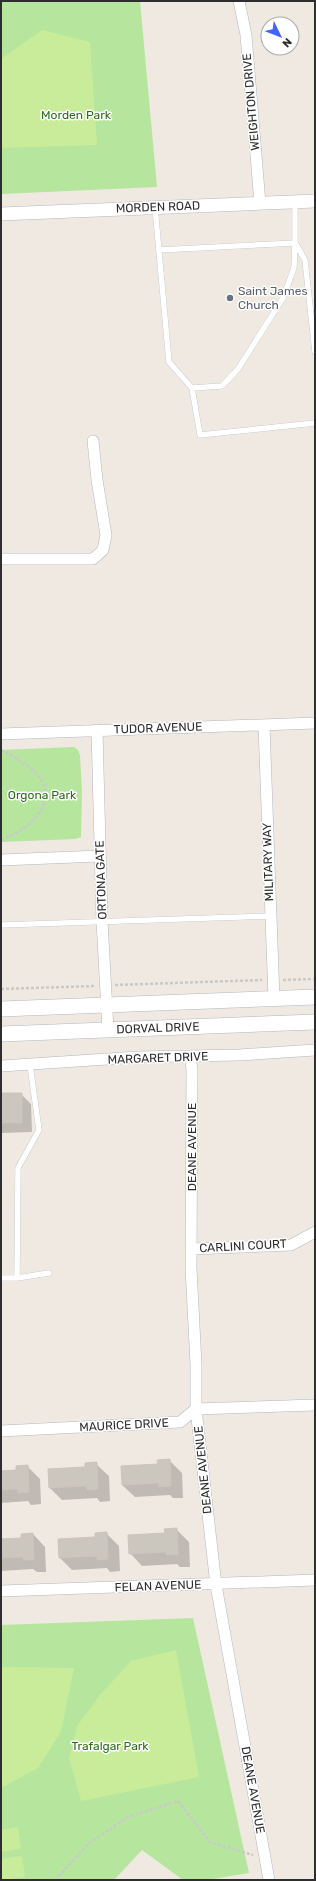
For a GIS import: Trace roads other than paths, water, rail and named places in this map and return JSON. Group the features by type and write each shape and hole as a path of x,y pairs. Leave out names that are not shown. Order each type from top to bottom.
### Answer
{"main road":[{"path":"1,1009 315,997"},
{"name":"DORVAL DRIVE","path":"1,1034 315,1022"}],"street":[{"name":"WEIGHTON DRIVE","path":"239,1 246,35 260,203"},
{"name":"MORDEN ROAD","path":"1,214 315,201"},
{"path":"1,558 93,559 103,550 106,535 97,480 93,441"},
{"name":"TUDOR AVENUE","path":"1,734 315,723"},
{"name":"MILITARY WAY","path":"264,725 274,999"},
{"name":"ORTONA GATE","path":"97,730 102,921 108,1030"},
{"path":"1,860 100,856"},
{"name":"MARGARET DRIVE","path":"1,1066 138,1057 239,1055 315,1050"},
{"name":"DEANE AVENUE","path":"190,1056 192,1249 196,1409 216,1585 269,1880"},
{"name":"CARLINI COURT","path":"192,1249 291,1245 315,1232"},
{"path":"196,1409 315,1404"},
{"name":"MAURICE DRIVE","path":"1,1431 180,1422 196,1409"},
{"name":"FELAN AVENUE","path":"1,1591 216,1585 315,1580"}],"lane":[{"path":"192,388 222,386 238,369 282,298 294,268 296,243 294,202"},
{"path":"155,207 169,362 192,388 200,435 315,423"},
{"path":"159,250 296,243"},
{"path":"296,243 305,260 315,352"},
{"path":"1,925 270,916"},
{"path":"17,1278 18,1168 39,1130 30,1065"},
{"path":"1,1278 17,1278 49,1273"}],"place":[{"name":"Saint James Church","path":"230,298"}],"park label":[{"name":"Morden Park","path":"76,115"},
{"name":"Orgona Park","path":"42,795"},
{"name":"Trafalgar Park","path":"110,1746"}]}
